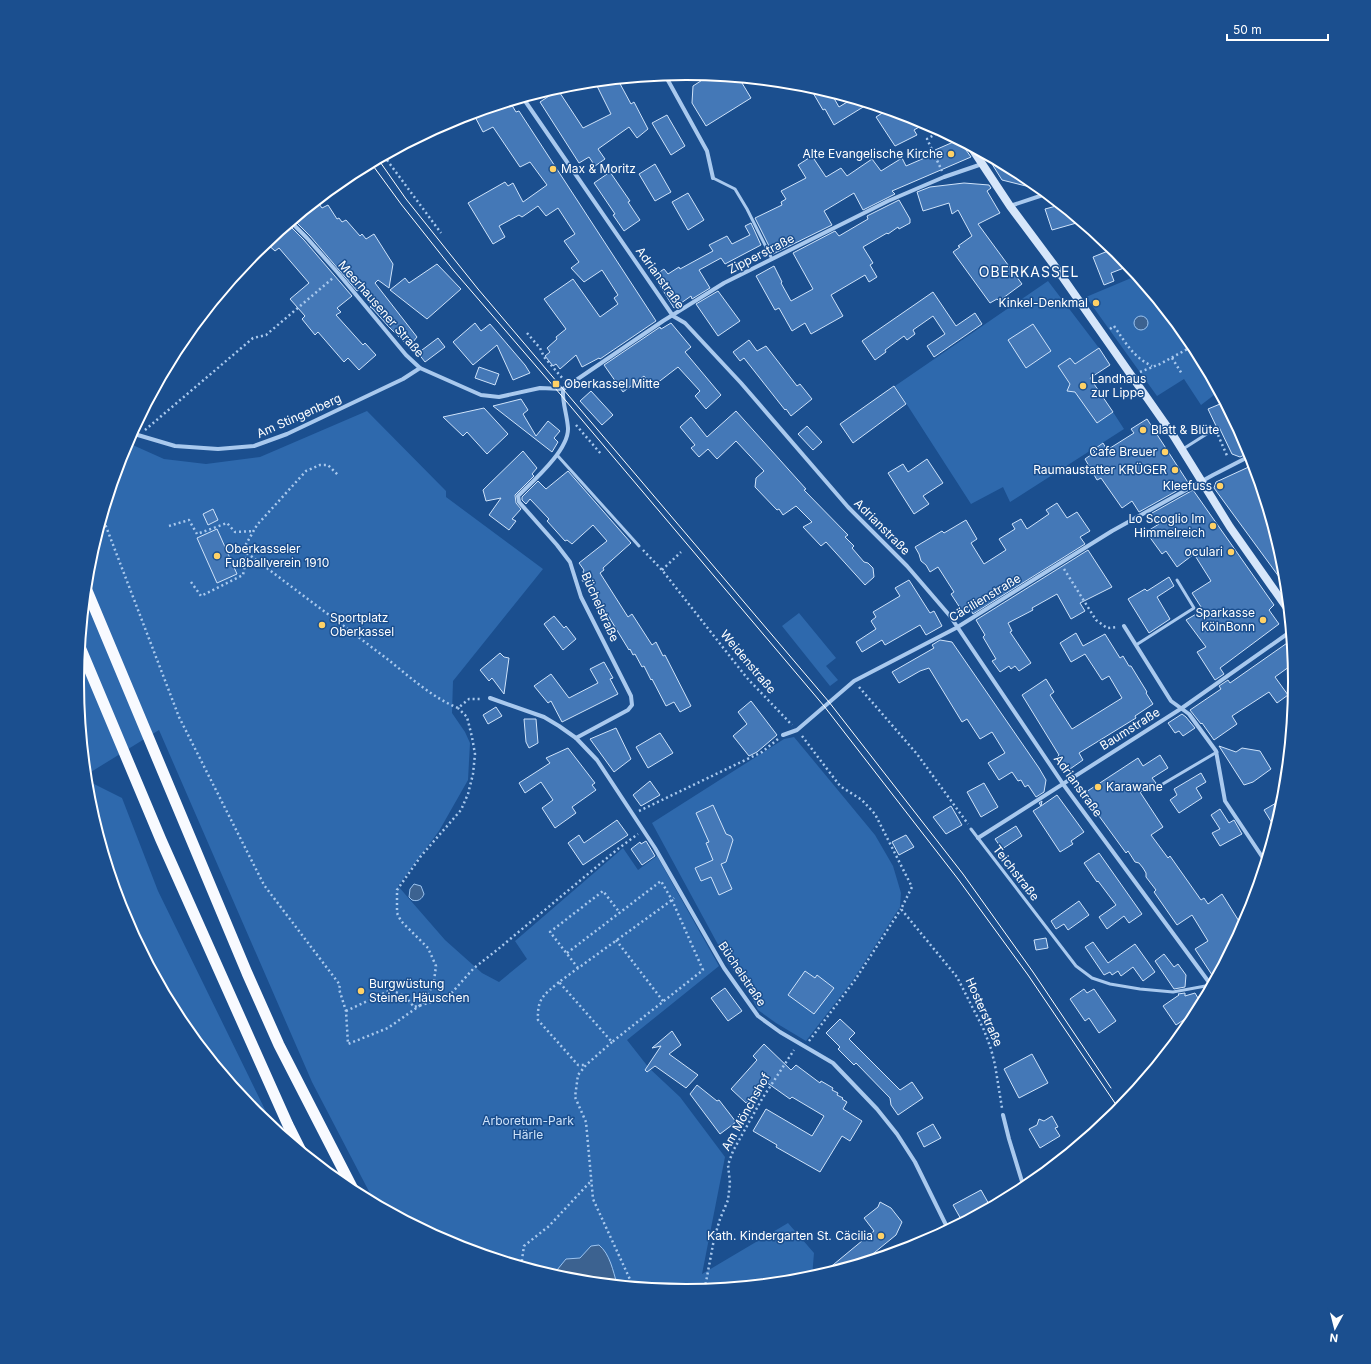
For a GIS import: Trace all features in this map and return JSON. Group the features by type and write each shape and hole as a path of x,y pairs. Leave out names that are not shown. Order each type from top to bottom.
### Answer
{"highway":[{"path":"90,597 247,974 279,1045 351,1183"},
{"path":"85,658 161,840 296,1141"}],"main road":[{"path":"977,156 1010,206 1054,265 1183,449 1201,483 1282,600"}],"street":[{"path":"668,80 707,152 713,178"},
{"name":"Adrianstraße","path":"526,102 673,316 685,323 741,383 848,507 907,566 950,616 956,628 1063,784 1208,981"},
{"name":"Zipperstraße","path":"564,388 724,283 888,201 944,177 982,164"},
{"path":"1010,206 1041,196"},
{"name":"Meerhausener Straße","path":"294,225 338,273 406,355 420,368 481,395 500,397 540,388 564,388"},
{"name":"Am Stingenberg","path":"138,436 175,446 218,450 254,446 287,434 403,379 420,368"},
{"name":"Büchelstraße","path":"564,388 563,398 568,430 565,441 557,455 518,496 519,502 570,562 582,597 631,696 632,705 628,710 576,738"},
{"name":"Cäcilienstraße","path":"783,735 797,730 854,681 956,628 1112,532 1245,459"},
{"path":"1124,626 1171,701 1189,714 1217,752 1224,801 1261,857"},
{"name":"Baumstraße","path":"978,838 1182,708 1285,635"},
{"name":"Büchelstraße","path":"490,698 544,717 576,738 597,760 656,848 724,968 758,1016 780,1032 833,1063 877,1110 897,1134 915,1162 946,1225"},
{"path":"1003,1115 1008,1139 1022,1182"}],"lane":[{"path":"713,178 735,189 748,208 772,259"},
{"path":"1183,449 1213,430"},
{"path":"557,455 639,546"},
{"path":"1136,645 1194,608 1177,580"},
{"path":"1156,788 1217,752"},
{"name":"Teichstraße","path":"971,829 1076,966 1092,978 1110,984 1173,992 1205,986"}],"path":[{"path":"936,135 927,139 944,177"},
{"path":"387,160 441,233"},
{"path":"138,436 253,338 266,335 338,273"},
{"path":"1112,327 1114,326 1132,352 1142,361 1152,366"},
{"path":"527,333 540,348 544,357 568,385"},
{"path":"1132,375 1172,358 1187,349"},
{"path":"1172,358 1182,374"},
{"path":"567,420 574,423 601,454"},
{"path":"1213,430 1215,429 1232,466"},
{"path":"190,582 201,596 243,575 247,553 245,546 257,525 306,472 320,465 328,465 338,475"},
{"path":"169,526 189,520 197,534 227,523 236,532 254,531"},
{"path":"105,523 180,717 264,885 340,985 339,989 346,1011 348,1044 388,1028 422,1004 434,981 436,966 428,948 401,921 396,913 396,890 421,856 460,810 468,794 473,774 474,754 472,737 467,717 458,708 449,705 428,692 397,666 247,553"},
{"name":"Weidenstraße","path":"639,546 662,570 747,678 797,730 840,786 862,800 875,814 912,887 901,909"},
{"path":"662,570 681,552"},
{"path":"1061,564 1096,620 1106,628 1124,626"},
{"path":"854,681 918,754 971,829"},
{"path":"458,708 469,699 490,698"},
{"path":"633,814 762,752 783,735"},
{"path":"346,1011 391,990 405,996 414,1007 447,998 474,968 619,848 644,830"},
{"path":"567,953 661,881 672,900 703,970 612,1042 586,1065 578,1075 575,1097 586,1122 593,1200 631,1281"},
{"path":"578,968 550,932 603,891 620,913"},
{"path":"586,1065 578,1065 538,1020 538,1011 541,998 559,982 672,900"},
{"path":"806,1046 855,980 901,909"},
{"name":"Hosterstraße","path":"901,909 957,977 984,1030 995,1065 1003,1115"},
{"path":"616,940 663,1001"},
{"path":"559,982 612,1042"},
{"name":"Am Mönchshof","path":"706,1283 720,1219 728,1200 730,1183 728,1165 733,1151 762,1099 799,1042"},
{"path":"522,1261 524,1246 549,1226 591,1181"}],"green space":[{"path":"1131,278 1163,316 1186,348 1214,395 1201,405 1184,379 1157,396 1086,297"},
{"path":"1048,281 1099,348 1075,364 1058,366 1070,385 1068,389 1074,390 1097,423 1113,412 1124,429 1010,502 1003,487 971,504 895,386"},
{"name":"Arboretum-Park Härle","path":"367,411 446,491 446,497 543,569 453,681 452,713 465,732 470,743 468,780 439,831 398,886 445,940 482,973 499,982 527,959 515,941 623,848 638,870 657,856 719,966 627,1040 649,1068 680,1097 725,1157 702,1274 788,1223 814,1253 813,1270 764,1279 725,1283 646,1283 607,1279 568,1272 492,1252 419,1222 371,1195 312,1082 159,730 91,772 89,761 85,721 84,682 85,643 89,603 95,565 104,526 115,488 132,445 164,459 206,464 260,457"},
{"path":"799,613 836,658 826,666 838,680 830,686 782,626"},
{"path":"794,737 875,835 893,866 901,893 900,907 853,980 806,1041 758,1010 747,989 728,963 652,823 784,739"},
{"path":"93,783 122,798 158,891 268,1115 233,1079 208,1048 164,983 129,912 115,876 104,838"}],"shaded area":[{"path":"1138,316 1144,316 1148,320 1148,326 1144,330 1138,330 1134,326 1134,320"},
{"path":"414,884 421,886 424,894 421,899 414,901 409,897 410,889"},
{"path":"599,1245 606,1253 616,1280 557,1269 566,1259 580,1258 591,1246"}],"building":[{"path":"702,80 742,83 751,98 706,126 692,103 693,86"},
{"path":"620,84 631,104 634,102 648,129 637,138 629,127 598,149 605,159 595,166 589,157 579,163 540,102 548,97 560,94 583,128 611,114 597,87"},
{"path":"814,95 835,100 839,107 846,103 863,107 834,125 825,109 823,110"},
{"path":"512,106 516,112 519,111 656,321 600,359 599,358 582,367 576,355 560,369 556,364 553,366 545,356 550,352 547,348 557,339 556,337 566,329 544,299 573,279 600,317 618,304 614,298 618,295 602,270 584,282 571,268 579,262 564,241 575,234 558,208 546,216 538,206 522,217 519,215 499,226 505,237 493,244 468,203 505,182 508,186 513,183 523,202 547,185 530,162 520,167 493,127 483,132 476,118"},
{"path":"882,113 916,126 919,127 914,130 917,135 895,146 876,117"},
{"path":"667,115 685,146 671,155 652,123"},
{"path":"953,142 966,150 971,157 892,191 895,194 863,210 854,193 824,211 832,225 773,254 755,218 782,205 781,202 786,199 781,191 806,178 798,165 812,156 826,177 841,168 847,176 872,159 881,171 902,158 906,166 936,153 935,150"},
{"path":"655,164 671,192 655,201 639,174"},
{"path":"993,165 1027,186 1002,180"},
{"path":"610,172 630,201 628,202 640,220 624,231 613,215 615,214 594,183"},
{"path":"964,183 989,185 991,188 987,191 1000,213 978,224 1022,284 999,301 997,299 990,303 953,252 960,247 958,246 972,236 958,210 952,214 949,203 923,211 917,192 930,187"},
{"path":"688,193 704,220 688,230 672,202"},
{"path":"899,200 910,219 910,223 899,229 898,227 863,247 873,263 870,265 877,277 869,282 865,275 831,295 843,316 811,334 805,323 792,331 779,308 775,310 756,276 774,266 791,301 813,289 793,253 835,231 839,236 868,219 867,216"},
{"path":"319,204 322,208 328,205 337,219 339,218 342,222 346,220 360,236 362,234 366,239 374,234 393,264 389,288 378,280 375,283 417,337 409,347 370,307 372,305 360,289 357,291 297,223"},
{"path":"1055,206 1075,223 1052,230 1045,209"},
{"path":"751,223 761,245 725,264 721,258 699,270 710,288 692,299 691,296 674,308 654,276 664,269 668,274 679,267 680,269 713,251 709,245 727,236 732,244 750,235 745,226"},
{"path":"291,227 352,296 337,308 341,312 336,315 363,345 365,343 376,355 359,370 348,358 344,362 318,332 315,335 302,319 305,316 290,299 309,283 279,248 275,251 270,247"},
{"path":"1106,252 1123,268 1111,273 1114,281 1104,285 1093,257"},
{"path":"437,264 461,289 427,319 390,290 405,278 409,283"},
{"path":"718,291 740,321 718,336 696,304"},
{"path":"933,292 956,326 975,313 982,324 934,357 927,346 945,334 933,316 913,330 915,334 907,340 904,336 885,350 886,352 875,360 862,341"},
{"path":"475,323 481,331 490,324 530,373 513,380 497,345 473,365 453,342"},
{"path":"671,323 691,347 685,352 721,395 706,409 695,396 700,391 678,367 652,387 644,376 623,392 604,365 660,327 661,329"},
{"path":"1033,324 1051,351 1026,368 1008,340"},
{"path":"438,338 445,347 425,362 418,353"},
{"path":"749,340 757,351 766,346 797,386 800,384 812,399 791,416 744,358 740,361 733,352"},
{"name":"Landhaus zur Lippe","path":"1099,348 1110,365 1090,378 1113,412 1097,423 1075,392 1067,391 1070,384 1058,366 1070,358 1075,364"},
{"path":"479,367 499,374 495,385 475,378"},
{"path":"894,386 906,404 853,443 840,424"},
{"path":"591,391 613,415 602,425 580,401"},
{"path":"521,399 528,410 523,414 536,436 548,421 560,431 554,438 558,442 552,452 493,406"},
{"path":"1219,404 1243,456 1240,457 1232,454 1219,427 1217,428 1208,409"},
{"path":"484,408 508,434 487,454 467,432 463,436 443,417"},
{"path":"736,411 806,489 804,490 848,535 845,537 854,546 852,548 864,562 868,563 873,568 874,577 865,585 826,542 821,546 803,527 812,522 796,506 783,515 779,509 777,510 755,487 756,478 764,471 736,441 717,459 708,449 699,457 691,448 695,445 680,427 691,417 707,437"},
{"path":"1147,419 1189,484 1139,512 1132,501 1122,508 1101,478 1097,480 1085,459 1095,452 1093,450 1103,443 1107,450 1134,433 1131,429"},
{"path":"807,426 822,442 813,450 798,434"},
{"path":"523,451 537,468 532,474 534,476 515,495 516,503 521,509 512,519 516,521 509,530 489,515 501,498 486,501 483,490"},
{"path":"927,459 943,483 923,496 929,504 914,514 888,473 903,464 908,472"},
{"path":"1248,467 1256,488 1267,526 1278,575 1214,488 1216,482"},
{"path":"568,471 631,543 603,568 604,570 600,573 628,617 632,614 652,645 656,642 663,656 665,655 691,706 680,712 674,702 666,706 644,666 642,667 635,654 633,655 630,649 629,650 587,581 582,581 585,575 583,572 584,570 579,563 607,541 593,525 572,544 567,540 565,541 547,521 549,519 530,499 526,504 522,500 522,497 538,481 546,489"},
{"path":"1193,490 1274,605 1269,610 1279,624 1220,668 1224,674 1215,680 1197,652 1206,647 1186,620 1203,610 1192,593 1211,581 1194,554 1177,567 1166,551 1162,554 1146,532 1159,524 1152,513"},
{"path":"1057,503 1067,518 1077,512 1090,531 1080,537 1085,544 973,614 971,610 964,614 951,594 954,592 938,567 930,572 926,565 921,561 915,547 942,531 944,533 966,520 977,539 971,543 984,564 1006,550 999,539 1015,529 1012,524 1021,519 1027,529 1049,514 1046,510"},
{"path":"213,509 218,520 208,525 203,514"},
{"name":"Oberkasseler Fußballverein 1910","path":"217,529 237,574 217,583 197,538"},
{"path":"1088,550 1112,587 1080,603 1085,611 1071,619 1057,594 1032,608 1033,610 1008,623 1012,631 1010,632 1031,663 1019,671 1015,666 1011,669 1009,666 1000,672 992,661 996,659 983,637 985,635 976,620"},
{"path":"1169,577 1174,586 1157,597 1170,619 1149,633 1128,599 1145,589 1147,591"},
{"path":"909,580 930,613 934,611 942,626 926,635 920,625 885,645 882,640 862,652 856,642 876,629 871,621 876,617 873,612 900,596 895,588"},
{"path":"554,616 564,628 566,626 576,639 563,650 544,624"},
{"path":"1076,633 1083,646 1105,634 1120,658 1123,656 1129,666 1131,666 1153,704 1135,716 1136,718 1079,753 1083,760 1070,769 1065,768 1057,757 1059,755 1022,695 1046,679 1054,692 1050,695 1072,729 1122,698 1109,676 1102,680 1085,654 1071,662 1060,643"},
{"path":"940,640 952,642 1039,768 1046,780 1044,792 1036,797 1028,785 1025,787 1021,780 1018,781 1012,772 999,780 988,763 1005,753 992,732 980,739 967,719 962,722 929,668 920,671 899,683 892,672 934,648 932,645"},
{"path":"1286,644 1287,668 1275,677 1287,696 1277,703 1269,692 1232,716 1237,724 1214,740 1202,723 1201,724 1190,710 1221,689 1219,686 1228,680 1230,683"},
{"path":"500,653 504,657 509,658 504,694 492,678 489,681 480,670"},
{"path":"604,662 613,678 610,679 618,694 562,722 551,701 548,703 534,686 551,674 569,698 598,683 590,669"},
{"path":"751,701 777,735 757,752 749,756 733,736 747,724 738,712"},
{"path":"496,707 502,716 488,724 483,715"},
{"path":"1182,714 1195,728 1183,736 1179,731 1175,733 1168,723"},
{"path":"524,719 536,719 538,743 529,748 526,742"},
{"path":"616,728 631,759 614,772 590,739"},
{"path":"660,733 673,753 648,768 636,747"},
{"path":"1219,746 1236,752 1242,748 1260,751 1271,769 1253,782 1244,785"},
{"path":"568,748 595,783 592,785 596,790 572,807 576,813 555,828 542,808 553,800 541,782 525,793 519,783 550,763 546,758"},
{"path":"1160,755 1168,768 1152,778 1156,783 1140,792 1163,827 1151,835 1168,858 1170,856 1201,900 1204,898 1208,904 1222,894 1238,920 1212,974 1195,949 1208,941 1192,915 1177,925 1154,892 1156,890 1146,877 1146,873 1143,868 1139,863 1135,862 1128,851 1126,853 1083,794 1138,758 1143,766"},
{"path":"1201,773 1206,782 1196,788 1202,798 1179,813 1170,800 1177,795 1174,789"},
{"path":"650,781 660,795 641,806 633,795"},
{"path":"984,783 998,807 981,817 967,792"},
{"path":"1057,795 1084,832 1071,841 1073,844 1060,852 1033,811"},
{"path":"1275,804 1271,821 1264,810"},
{"path":"713,805 726,834 731,836 733,840 726,862 721,864 732,889 719,895 711,877 701,881 695,868 713,860 706,843 709,842 696,813"},
{"path":"951,806 962,825 946,834 933,817"},
{"path":"1220,809 1229,823 1234,820 1242,834 1220,846 1212,833 1220,829 1211,815"},
{"path":"617,820 628,835 583,865 568,843 579,835 584,843"},
{"path":"1016,826 1022,836 1002,849 995,839"},
{"path":"906,835 914,847 899,855 892,842"},
{"path":"646,841 655,856 642,865 631,849 640,842 641,844"},
{"path":"1099,853 1142,914 1129,923 1124,916 1107,929 1099,917 1116,905 1084,863"},
{"path":"1079,901 1089,915 1068,930 1064,924 1056,929 1051,921"},
{"path":"1046,938 1048,948 1036,950 1034,940"},
{"path":"1093,942 1108,963 1135,944 1155,972 1143,981 1133,967 1121,976 1118,971 1112,975 1110,972 1104,975 1085,947"},
{"path":"1164,954 1174,967 1178,964 1186,975 1185,987 1174,989 1155,961"},
{"path":"805,971 815,978 817,975 834,988 814,1014 788,995"},
{"path":"725,988 742,1011 728,1021 711,998"},
{"path":"1084,989 1087,993 1094,989 1116,1021 1099,1033 1089,1018 1085,1021 1070,999"},
{"path":"1185,993 1185,996 1195,993 1198,998 1183,1020 1176,1025 1163,1006 1179,995 1178,994"},
{"path":"840,1019 855,1033 849,1039 900,1090 912,1082 923,1098 898,1115 891,1105 890,1098 856,1063 854,1065 838,1049 840,1047 826,1033"},
{"path":"672,1031 681,1045 669,1054 698,1075 686,1088 655,1066 647,1072 645,1070 661,1046 652,1048"},
{"path":"764,1044 791,1070 796,1065 820,1083 821,1081 833,1088 832,1090 838,1093 837,1095 847,1102 843,1109 862,1121 850,1141 842,1136 820,1172 776,1147 777,1145 753,1131 766,1109 812,1136 824,1116 792,1097 790,1099 766,1082 746,1103 731,1089 757,1060 753,1056"},
{"path":"1032,1054 1048,1083 1019,1098 1004,1069"},
{"path":"697,1085 717,1101 719,1100 736,1122 720,1134 690,1094"},
{"path":"1052,1116 1058,1127 1055,1128 1060,1136 1040,1148 1029,1129 1037,1125 1039,1119 1044,1121"},
{"path":"933,1124 941,1138 924,1147 917,1133"},
{"path":"981,1190 988,1202 960,1218 953,1205"},
{"name":"Kath. Kindergarten St. Cäcilia","path":"880,1202 891,1208 902,1222 896,1235 873,1254 833,1265 874,1231 864,1218 878,1207"}],"tram line":[{"path":"381,163 406,199 478,289 829,702 963,874 1033,972 1111,1088"},
{"path":"374,167 454,271 824,706 958,879 1028,975 1115,1103"}],"place":[{"name":"Alte Evangelische Kirche","path":"951,154"},
{"name":"Max & Moritz","path":"553,169"},
{"name":"Kinkel-Denkmal","path":"1096,303"},
{"name":"Oberkassel Mitte","path":"556,384"},
{"name":"Landhaus zur Lippe","path":"1083,386"},
{"name":"Blatt & Blüte","path":"1143,430"},
{"name":"Cafe Breuer","path":"1165,452"},
{"name":"Raumaustatter KRÜGER","path":"1175,470"},
{"name":"Kleefuss","path":"1220,486"},
{"name":"Lo Scoglio Im Himmelreich","path":"1213,526"},
{"name":"oculari","path":"1231,552"},
{"name":"Oberkasseler Fußballverein 1910","path":"217,556"},
{"name":"Sparkasse KölnBonn","path":"1263,620"},
{"name":"Sportplatz Oberkassel","path":"322,625"},
{"name":"Karawane","path":"1098,787"},
{"name":"Burgwüstung Steiner Häuschen","path":"361,991"},
{"name":"Kath. Kindergarten St. Cäcilia","path":"881,1236"}],"district":[{"name":"OBERKASSEL","path":"1029,272"}]}
